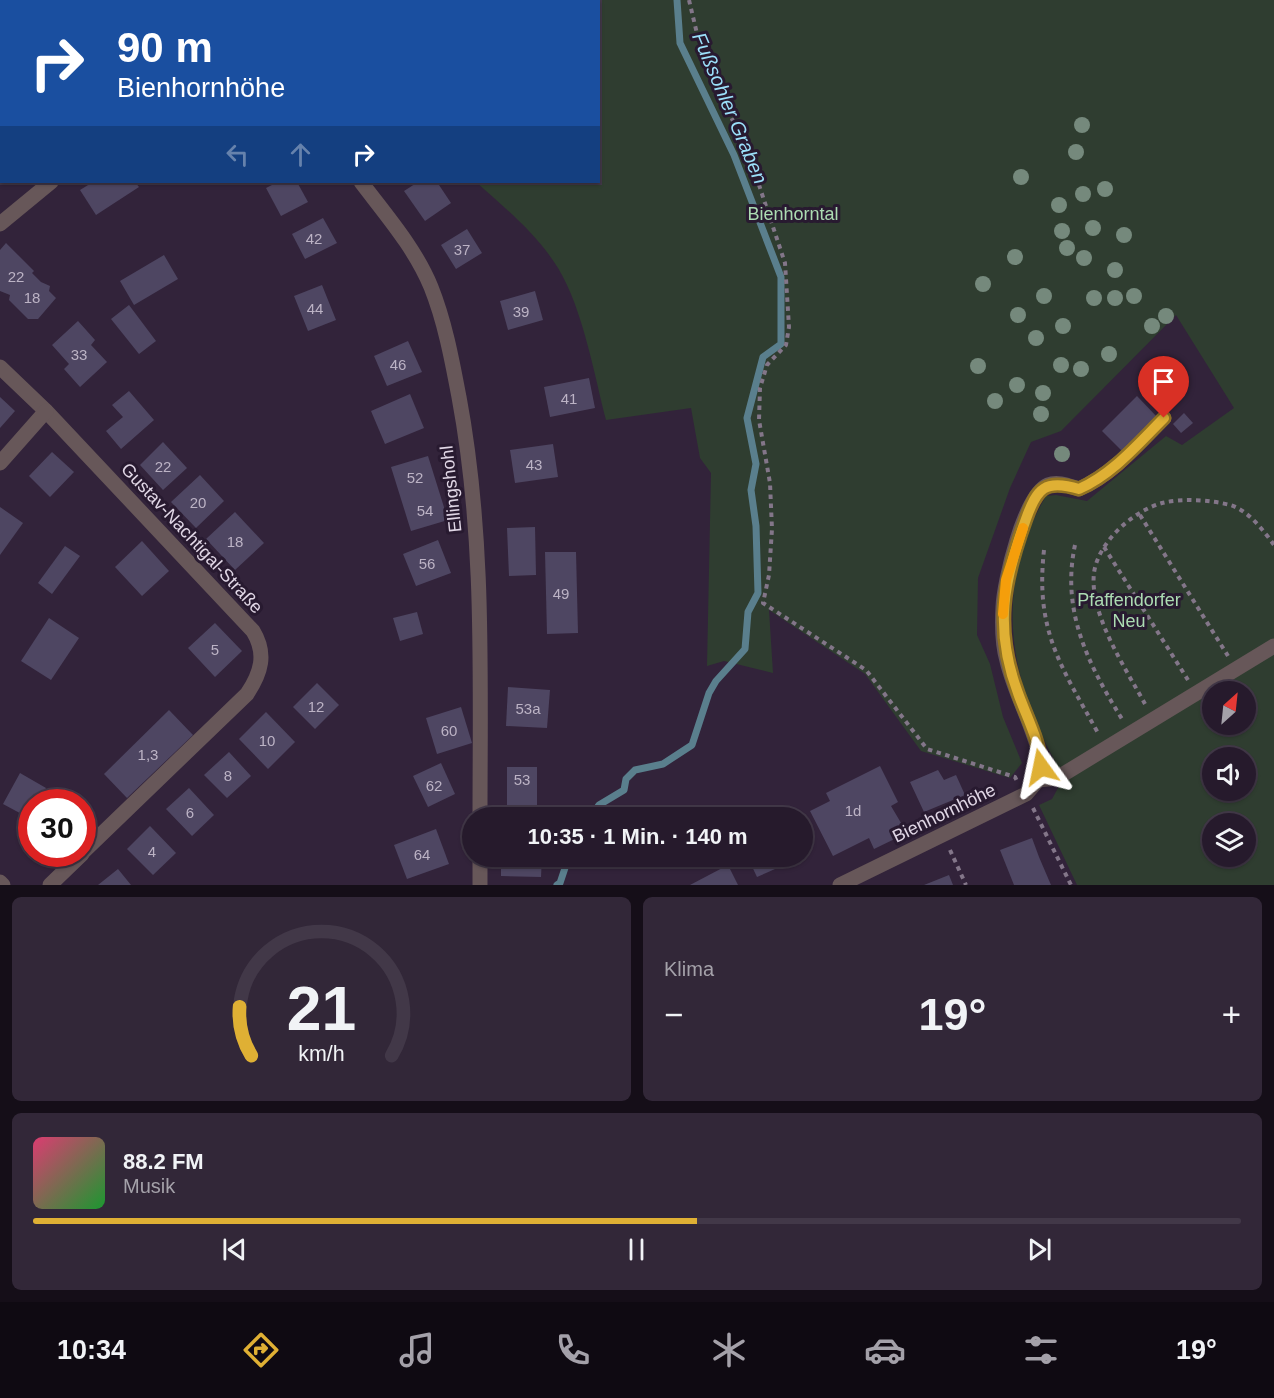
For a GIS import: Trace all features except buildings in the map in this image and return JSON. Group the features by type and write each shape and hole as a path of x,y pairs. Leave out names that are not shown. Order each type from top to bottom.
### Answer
{"street":[{"path":"0,224 50,183"},
{"name":"Ellingshohl","path":"362,183 408,247 430,286 442,323 457,386 466,437 478,560 480,807"},
{"name":"Gustav-Nachtigal-Straße","path":"0,367 46,411 253,631 259,642 262,661 258,677 247,694 96,840"},
{"path":"0,463 46,411"},
{"path":"1164,418 1115,467 1088,485 1079,489 1058,483 1041,489 1030,507 1013,553 1003,606 1006,660 1039,749 1041,767 1038,780 1057,778 1132,735 1274,646"},
{"name":"Bienhornhöhe","path":"840,885 1026,794 1038,780"},
{"name":"Gustav-Nachtigal-Straße","path":"50,885 68,867"},
{"path":"480,867 480,885"}],"path":[{"path":"689,0 699,42 754,170 785,263 788,336 786,345 767,365 760,388 759,420 770,483 772,528 769,575 763,603 866,670 927,748 1015,777 1026,794"},
{"path":"1154,720 1116,650 1099,609 1094,573 1104,547 1118,530 1139,514 1162,503 1197,501 1233,506 1257,524 1274,545"},
{"path":"1139,514 1237,669"},
{"path":"1075,545 1069,574 1075,626 1089,663 1132,735"},
{"path":"1104,547 1197,694"},
{"path":"1044,550 1041,602 1049,640 1107,749"},
{"path":"1034,810 1071,885"},
{"path":"949,849 966,885"}],"green space":[{"name":"Bienhorntal","path":"600,0 1274,0 1274,885 1077,885 1039,805 1052,799 1064,777 1045,743 1031,709 1020,674 1014,639 1013,603 1018,568 1028,532 1046,496 1056,495 1087,501 1166,436 1182,445 1234,408 1176,315 1061,431 1031,442 1010,488 978,578 977,635 990,664 1003,717 1022,763 1010,778 921,751 865,674 769,610 773,673 724,661 707,666 711,473 700,458 691,408 606,420 581,322 567,284 550,256 530,233 477,183 600,183"}],"waterway":[{"name":"Fußsohler Graben","path":"598,807 624,790 626,779 635,770 663,764 692,745 709,693 716,681 745,649 748,612 758,593 756,526 751,490 756,464 747,418 763,357 781,344 781,277 734,155 680,43 677,0"},
{"name":"Fußsohler Graben","path":"557,885 560,883 565,867"}],"slow traffic":[{"path":"1003,614 1006,580 1023,528"}],"route":[{"path":"1041,767 1039,749 1006,660 1003,606 1006,580 1013,553 1030,507 1041,489 1049,484 1058,483 1079,489 1088,485 1115,467 1164,418"}],"park label":[{"name":"Pfaffendorfer Neu","path":"1129,610"}]}
